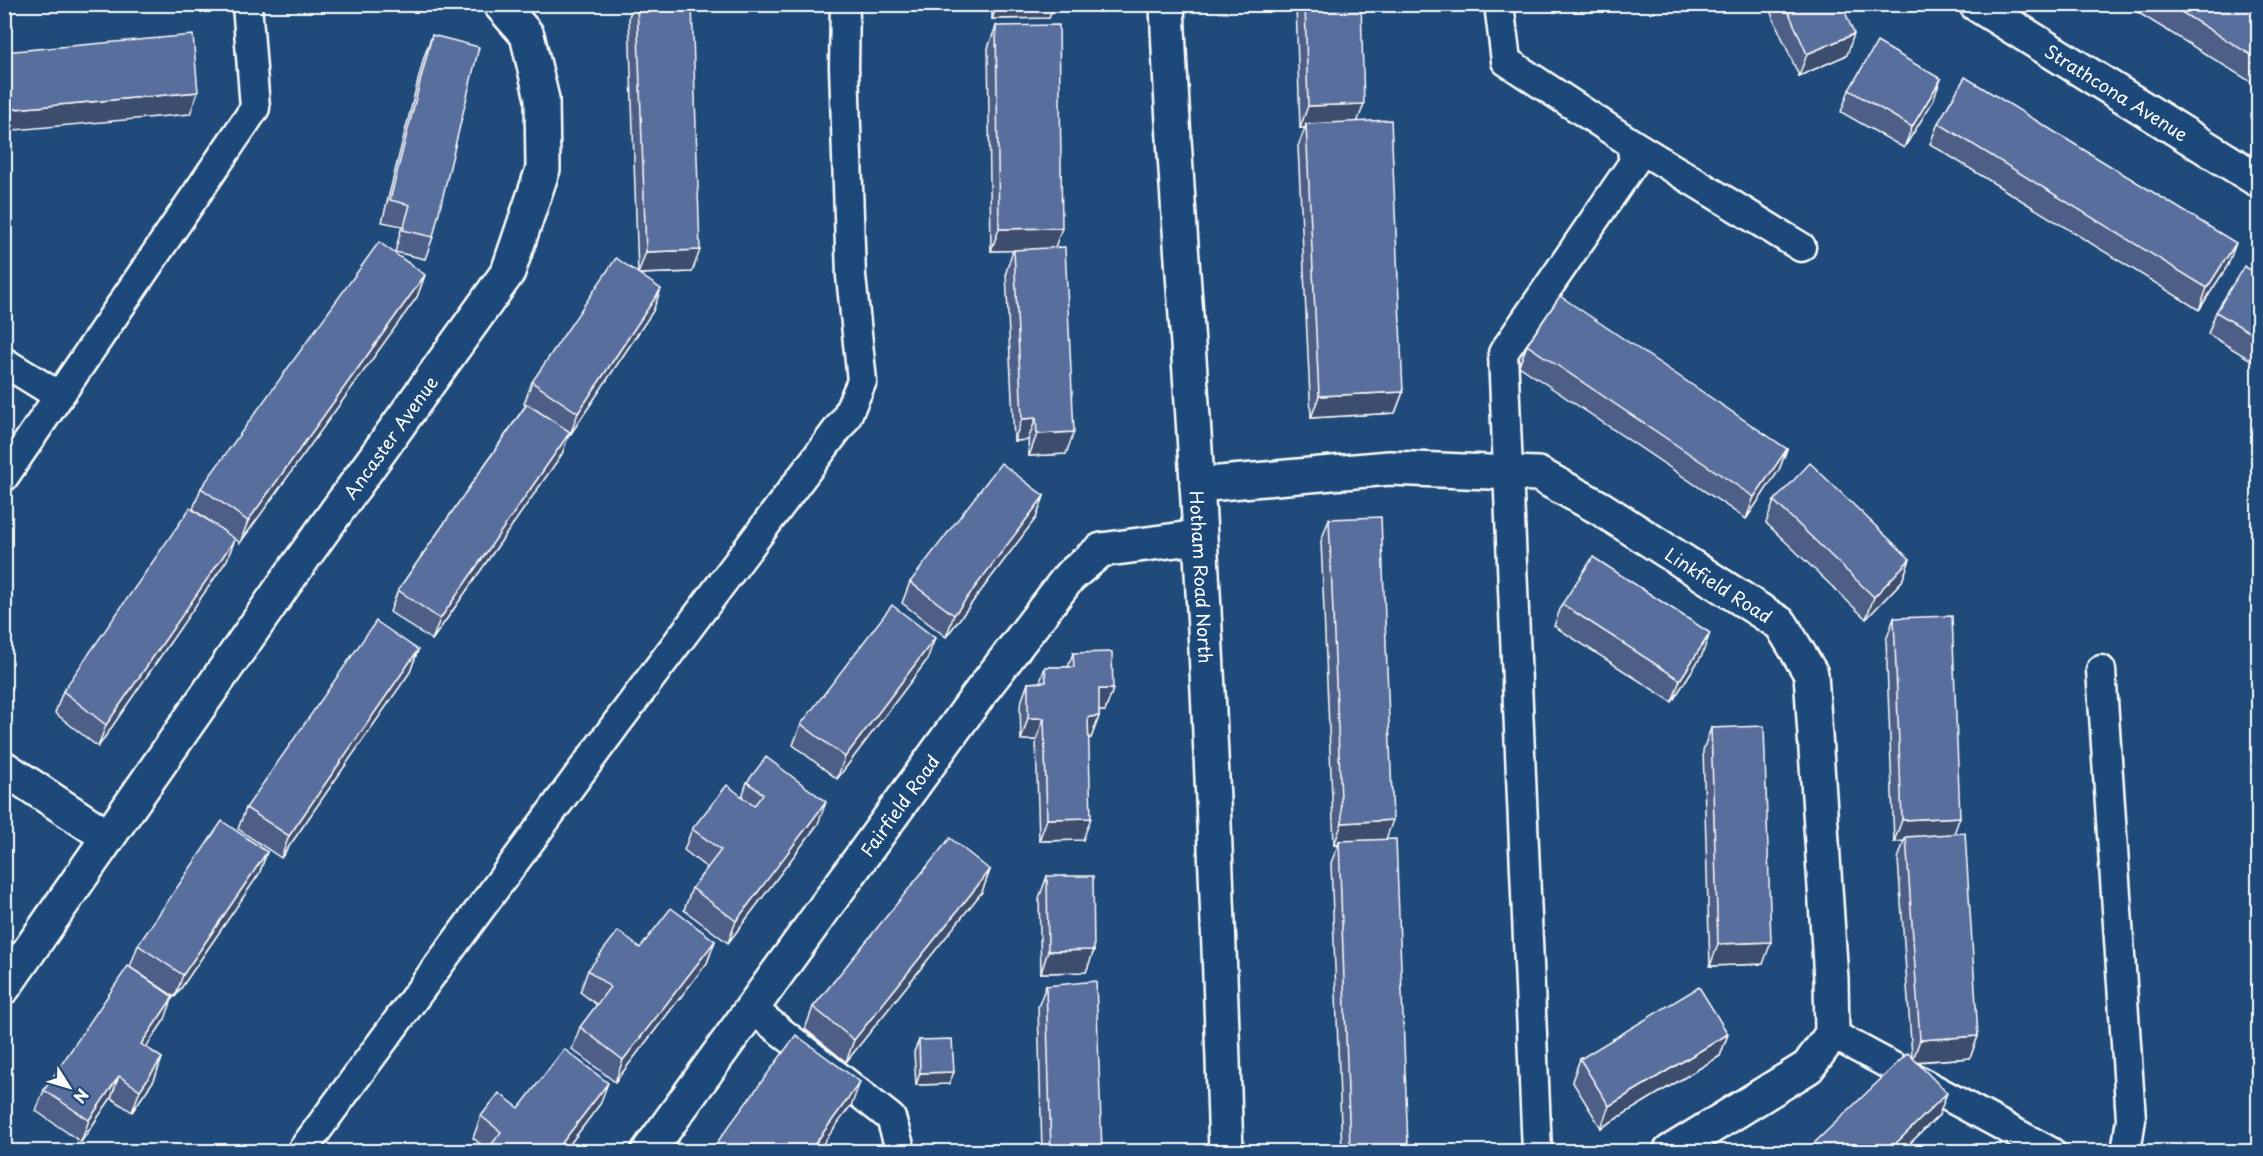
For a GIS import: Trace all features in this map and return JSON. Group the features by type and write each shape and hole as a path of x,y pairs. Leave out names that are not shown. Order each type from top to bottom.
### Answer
{"street":[{"name":"Ancaster Avenue","path":"4,987 290,576 508,272 543,169 542,99 527,35 500,4"},
{"name":"Hotham Road North","path":"1167,4 1171,116 1197,485 1213,791 1226,1152"},
{"name":"Strathcona Avenue","path":"1976,4 2259,180"},
{"name":"Linkfield Road","path":"1197,485 1389,468 1538,474 1600,508 1781,624 1811,674 1831,979 1832,1034"},
{"name":"Fairfield Road","path":"648,1152 983,689 1069,577 1101,550 1199,537"},
{"path":"4,768 108,837"},
{"path":"1670,1152 1808,1067 1832,1034"}],"lane":[{"path":"4,477 255,108 247,4"},
{"path":"301,1152 617,723 846,418 862,381 851,276 844,67 845,4"},
{"path":"1499,4 1506,61 1631,143 1801,247"},
{"path":"1538,1152 1503,353 1634,162 1631,143"},
{"path":"4,362 58,396"},
{"path":"2101,670 2131,1119 2126,1152"},
{"path":"752,1009 891,1118 901,1152"},
{"path":"1832,1034 2051,1152"}],"building":[{"path":"637,4 692,4 700,250 646,252"},
{"path":"1305,4 1361,4 1364,104 1308,106"},
{"path":"1785,4 1842,4 1854,34 1807,54"},
{"path":"2168,4 2259,4 2259,60"},
{"path":"1059,25 1062,228 999,229 996,26"},
{"path":"193,35 198,92 4,110 4,52"},
{"path":"432,35 479,47 433,237 403,230 410,205 390,200"},
{"path":"1877,42 1941,79 1912,127 1849,90"},
{"path":"1965,77 2236,243 2207,288 1938,123"},
{"path":"1391,120 1403,392 1319,396 1306,124"},
{"path":"379,242 425,275 248,521 201,488"},
{"path":"1065,247 1074,432 1037,434 1036,418 1022,419 1014,250"},
{"path":"616,258 661,289 578,413 532,382"},
{"path":"2244,266 2259,275 2259,338 2216,312"},
{"path":"1560,296 1787,449 1754,497 1527,345"},
{"path":"527,404 570,432 440,619 398,590"},
{"path":"1001,463 1044,496 954,615 910,582"},
{"path":"1810,463 1910,559 1874,597 1774,501"},
{"path":"190,508 235,539 106,725 63,691"},
{"path":"1381,517 1393,820 1342,823 1329,519"},
{"path":"1593,557 1710,633 1680,680 1562,604"},
{"path":"892,605 935,638 845,757 801,724"},
{"path":"1952,616 1960,817 1902,820 1894,618"},
{"path":"376,621 418,650 289,836 246,808"},
{"path":"1112,652 1113,689 1099,689 1099,716 1088,717 1091,818 1047,819 1044,718 1028,718 1028,683 1046,682 1045,667 1074,667 1073,653"},
{"path":"1764,726 1771,942 1718,944 1711,728"},
{"path":"766,757 826,802 736,921 692,888 721,850 692,829 727,785 754,806 763,794 747,782"},
{"path":"222,821 267,852 183,975 138,945"},
{"path":"1965,833 1978,1036 1920,1040 1906,837"},
{"path":"950,838 990,870 854,1040 813,1007"},
{"path":"1396,839 1408,1146 1350,1148 1339,841"},
{"path":"1047,876 1093,876 1094,950 1048,951"},
{"path":"671,908 715,941 623,1060 580,1027 610,987 588,970 618,931 640,948"},
{"path":"128,966 173,997 141,1044 162,1058 140,1090 119,1076 89,1120 44,1090"},
{"path":"1096,981 1102,1152 1051,1152 1046,986"},
{"path":"1699,987 1728,1034 1609,1106 1580,1059"},
{"path":"796,1035 860,1082 809,1152 710,1152"},
{"path":"952,1039 954,1072 920,1073 919,1040"},
{"path":"564,1049 608,1083 555,1152 486,1152 501,1132 481,1116 499,1093 519,1108"},
{"path":"1908,1053 1947,1093 1887,1152 1813,1152 1809,1148"}]}
